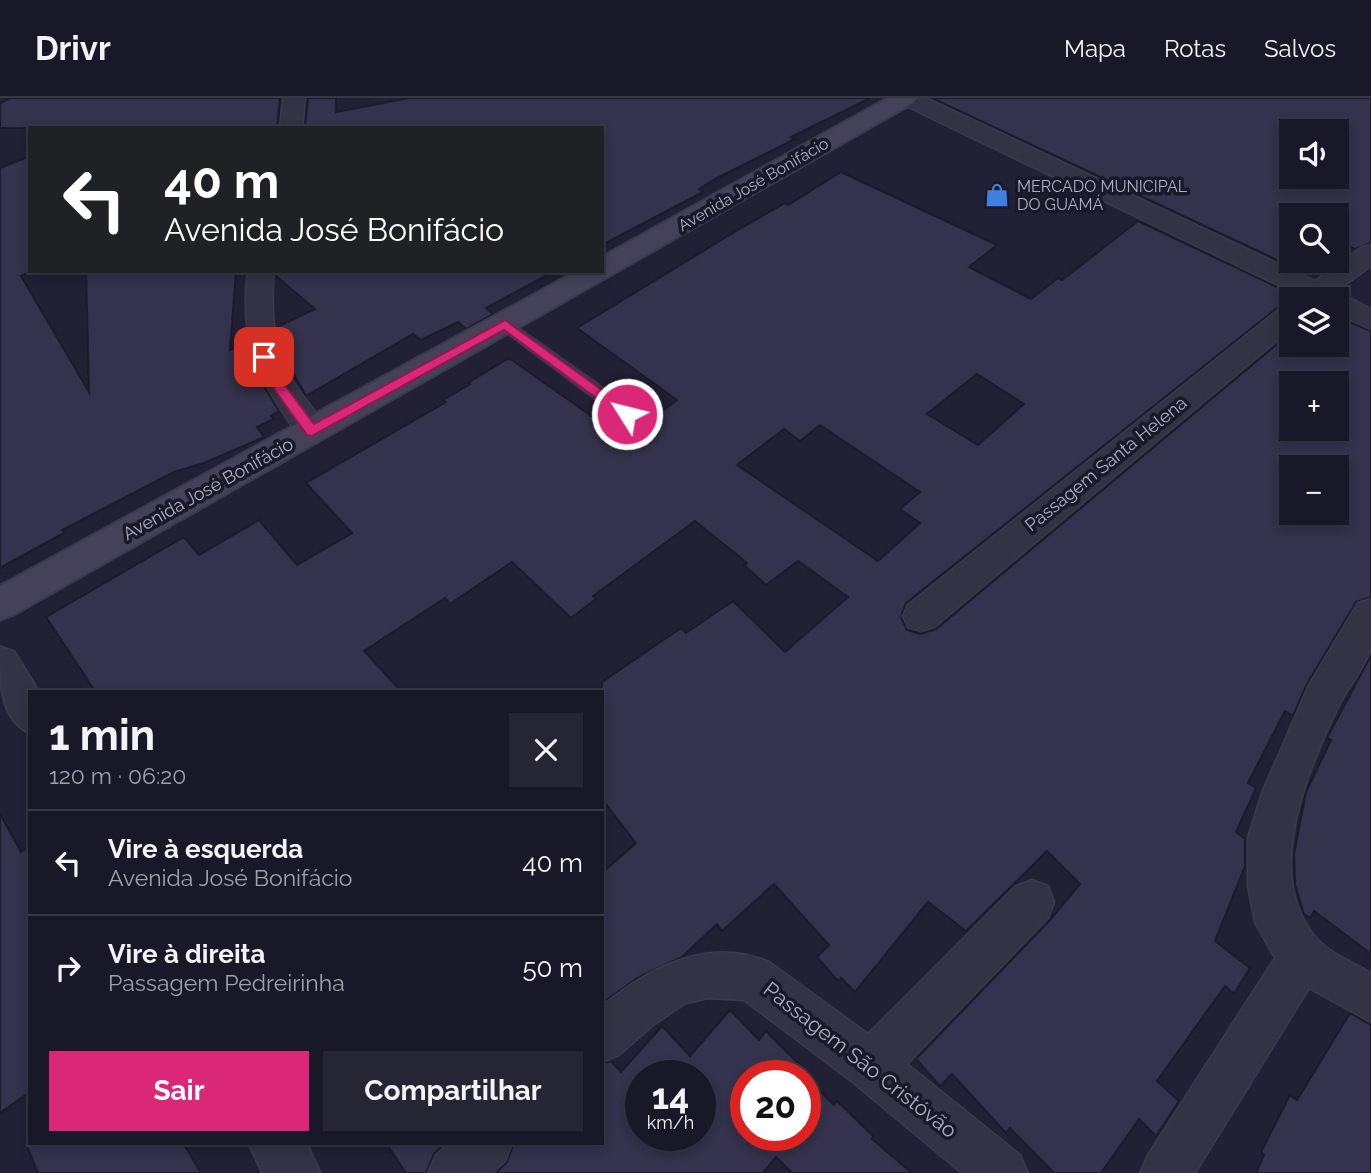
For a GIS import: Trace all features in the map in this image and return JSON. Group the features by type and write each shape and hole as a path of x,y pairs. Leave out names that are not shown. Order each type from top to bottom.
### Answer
{"main road":[{"name":"Avenida José Bonifácio","path":"604,268 906,98"},
{"name":"Avenida José Bonifácio","path":"0,604 595,273"}],"street":[{"path":"291,126 294,98"},
{"path":"906,98 1300,287"},
{"path":"1335,287 1371,253"},
{"path":"261,273 257,319 264,357 278,386 312,431"},
{"path":"1349,310 1371,320"},
{"name":"Passagem Santa Helena","path":"921,615 1279,324"},
{"path":"1371,614 1323,697 1283,793 1269,838 1270,886 1277,922 1302,957 1371,999"},
{"path":"0,664 28,712"},
{"path":"871,1066 1032,902"},
{"path":"1166,1173 1302,957"},
{"name":"Passagem São Cristóvão","path":"604,1036 635,1009 669,985 707,974 730,972 753,978 871,1066 1002,1173"},
{"path":"277,1145 293,1173"},
{"path":"454,1173 485,1145"}],"lane":[{"path":"505,324 627,414"}],"building":[{"path":"11,98 280,98 277,126 0,128 0,103"},
{"path":"308,98 336,98 336,112 409,98 870,98 791,137 795,139 717,178 699,189 703,192 604,244 604,126 305,126"},
{"path":"932,98 1371,98 1371,243 1355,249 1349,247 1349,203 1279,203 1279,261"},
{"path":"28,157 28,273 21,276 89,392 86,273 236,273 230,350 247,341 261,381 279,411 271,416 274,419 257,427 264,437 204,463 174,472 62,530 64,533 0,568 0,168"},
{"path":"841,172 997,245 969,267 1031,299 1058,278 1062,280 1138,221 1279,288 1279,307 906,603 901,617 907,630 920,634 936,629 1276,345 1279,345 1279,357 1349,357 1349,322 1371,331 1371,597 1356,602 1307,684 1293,716 1285,711 1248,783 1256,788 1236,832 1245,839 1245,866 1215,941 1250,968 1234,994 1225,986 1157,1081 1179,1101 1156,1136 1139,1119 1101,1173 1054,1173 1010,1128 1006,1133 952,1074 940,1086 916,1059 1050,920 1080,884 1047,851 966,931 928,902 855,992 841,978 838,981 817,957 829,945 774,884 722,931 717,924 682,957 639,977 604,1002 604,871 636,843 604,802 602,682 681,628 686,633 733,601 785,652 848,597 798,561 766,585 744,565 747,563 695,521 593,596 596,599 571,618 512,562 450,604 445,598 364,651 400,690 94,690 46,617 184,537 199,555 259,520 297,565 352,533 306,483 446,402 443,400 509,358 624,439 677,400 577,328 785,203 788,205","holes":["977,374 1024,404 978,445 927,414","820,425 920,492 900,509 920,523 878,561 737,465 784,429 800,441"]},
{"path":"277,273 551,273 486,308 493,314 466,329 458,322 421,340 413,334 306,396 285,358 277,327 315,309 276,276"},
{"path":"1371,655 1371,954 1314,911 1310,918 1304,914 1295,885 1294,854 1306,792 1331,740 1327,738"},
{"path":"0,814 21,852 28,847 28,1093 0,1113"},
{"path":"730,1010 759,1040 766,1031 795,1060 730,1060 730,1151 821,1151 821,1092 834,1105 837,1101 873,1136 872,1139 912,1173 792,1173 776,1157 763,1173 496,1173 507,1162 513,1145 604,1145 604,1063 611,1061 621,1072 625,1068 625,1151 716,1151 716,1060 632,1060 662,1026 690,1056"},
{"path":"1350,1013 1371,1025 1371,1173 1256,1173 1264,1155 1261,1152 1290,1095 1297,1100"},
{"path":"26,1143 184,1145 201,1173 38,1173"},
{"path":"387,1145 443,1145 434,1154 426,1173 406,1173"}],"place":[{"name":"MERCADO MUNICIPAL DO GUAMÁ","path":"997,195"}],"route":[{"path":"264,357 278,386 312,431 505,324 627,414"}]}
